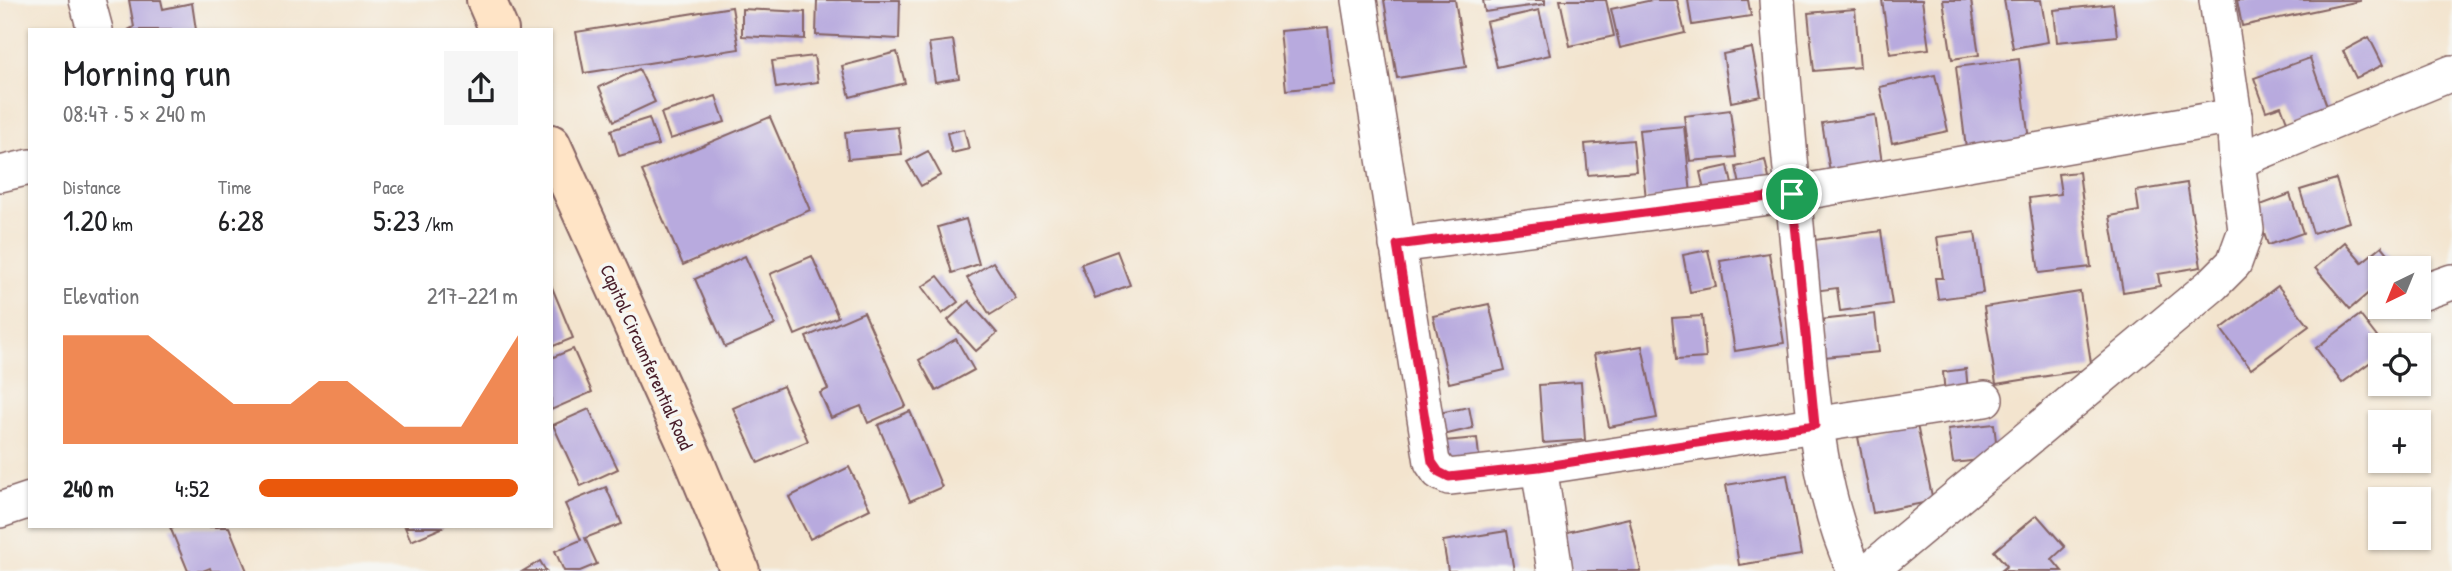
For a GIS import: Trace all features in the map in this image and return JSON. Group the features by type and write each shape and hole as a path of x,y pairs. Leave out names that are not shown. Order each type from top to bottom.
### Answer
{"main road":[{"path":"486,0 498,28"},
{"name":"Capitol Circumferential Road","path":"553,153 564,203 694,460 740,571"}],"street":[{"path":"87,0 94,28"},
{"path":"1359,0 1432,462 1439,472 1449,477 1539,467 1985,399"},
{"path":"1777,0 1792,194 1815,425 1840,540 1855,571"},
{"path":"1869,571 2213,285 2234,263 2246,230 2234,116 2217,0"},
{"path":"2237,161 2452,73"},
{"path":"1397,245 1792,194 2234,116"},
{"path":"0,174 28,167"},
{"path":"2431,289 2452,282"},
{"path":"1539,467 1555,571"},
{"path":"0,510 28,501"}],"building":[{"path":"129,0 161,0 163,9 192,3 196,28 132,28"},
{"path":"817,0 900,0 899,39 816,35"},
{"path":"1384,0 1455,0 1466,67 1397,78"},
{"path":"1483,0 1545,0 1545,4 1485,12"},
{"path":"1560,0 1606,0 1614,36 1570,46"},
{"path":"1652,0 1677,0 1685,33 1620,48 1611,9"},
{"path":"1688,0 1748,0 1751,16 1692,25"},
{"path":"1882,0 1922,0 1929,49 1890,54"},
{"path":"1943,0 1971,0 1979,55 1952,59"},
{"path":"2004,0 2041,0 2048,42 2013,48"},
{"path":"2237,0 2360,0 2360,1 2242,26"},
{"path":"2113,4 2117,36 2057,42 2054,10"},
{"path":"732,7 739,49 584,73 576,32"},
{"path":"742,9 805,12 805,39 742,36"},
{"path":"1855,9 1860,67 1814,71 1808,13"},
{"path":"1539,10 1550,55 1497,67 1486,22"},
{"path":"1328,27 1334,85 1286,90 1280,31"},
{"path":"2369,37 2383,65 2356,78 2343,51"},
{"path":"953,40 959,78 935,82 929,43"},
{"path":"1752,48 1761,96 1731,102 1723,54"},
{"path":"897,52 905,83 850,97 842,66"},
{"path":"814,56 818,82 776,88 772,61"},
{"path":"2310,58 2329,112 2289,127 2281,106 2266,111 2254,78"},
{"path":"2019,59 2030,149 1967,156 1956,67"},
{"path":"639,69 655,102 614,121 599,87"},
{"path":"1935,75 1948,131 1892,143 1880,87"},
{"path":"716,96 725,122 670,139 661,113"},
{"path":"1730,110 1736,157 1690,161 1684,116"},
{"path":"1875,115 1883,170 1831,178 1822,123"},
{"path":"770,117 810,210 683,265 642,171"},
{"path":"649,118 658,145 619,156 611,130"},
{"path":"1684,126 1691,194 1646,199 1639,130"},
{"path":"898,127 902,154 848,159 845,132"},
{"path":"964,129 969,149 952,153 947,133"},
{"path":"1633,140 1636,171 1588,175 1585,144"},
{"path":"928,151 941,175 921,186 907,162"},
{"path":"1765,160 1770,183 1741,189 1736,167"},
{"path":"1728,166 1734,193 1706,199 1700,172"},
{"path":"2079,172 2091,267 2039,273 2029,198 2061,194 2058,174"},
{"path":"2336,179 2349,222 2313,233 2300,190"},
{"path":"2187,183 2201,267 2158,274 2160,286 2123,292 2110,216 2139,211 2136,191"},
{"path":"2290,194 2303,233 2268,245 2255,207"},
{"path":"966,219 979,264 952,273 938,227"},
{"path":"1881,231 1892,304 1840,311 1837,288 1814,291 1807,241"},
{"path":"1975,232 1983,293 1938,299 1935,278 1943,278 1937,237"},
{"path":"2345,242 2362,262 2368,257 2368,293 2350,309 2315,268"},
{"path":"2382,246 2390,256 2370,256"},
{"path":"1708,250 1716,287 1690,292 1683,255"},
{"path":"1117,251 1130,285 1095,298 1081,264"},
{"path":"1769,253 1784,343 1735,351 1720,261"},
{"path":"745,256 775,325 725,347 695,279"},
{"path":"812,256 838,317 795,335 770,274"},
{"path":"993,262 1016,299 990,315 967,278"},
{"path":"938,276 958,302 942,314 922,287"},
{"path":"2278,286 2309,326 2251,369 2221,329"},
{"path":"553,290 573,338 553,346"},
{"path":"2080,292 2092,369 1996,384 1984,307"},
{"path":"969,301 997,333 976,351 948,320"},
{"path":"1489,304 1505,370 1449,383 1433,316"},
{"path":"864,312 906,406 868,423 861,406 831,418 820,393 828,389 806,337"},
{"path":"1875,314 1879,352 1824,357 1820,320"},
{"path":"2360,315 2374,333 2368,333 2368,364 2342,383 2316,348"},
{"path":"1702,316 1706,358 1676,360 1672,318"},
{"path":"956,339 974,370 936,391 919,360"},
{"path":"1642,346 1657,418 1609,427 1594,354"},
{"path":"573,349 592,392 553,409 553,357"},
{"path":"1966,369 1968,392 1945,395 1943,372"},
{"path":"1581,382 1585,440 1543,443 1539,385"},
{"path":"783,386 808,441 758,463 733,408"},
{"path":"1469,407 1473,428 1439,436 1434,414"},
{"path":"589,409 618,469 581,486 553,425"},
{"path":"910,411 942,487 910,501 878,425"},
{"path":"1994,424 1998,458 1953,463 1948,429"},
{"path":"1917,425 1933,501 1873,513 1858,437"},
{"path":"1477,438 1480,465 1447,469 1444,441"},
{"path":"849,467 870,509 810,539 789,497"},
{"path":"1787,475 1801,555 1739,565 1726,485"},
{"path":"606,487 622,524 585,538 597,564 580,571 564,571 555,551 581,540 565,504"},
{"path":"2037,515 2065,547 2052,559 2062,571 2001,571 2007,566 1994,551"},
{"path":"1629,518 1641,571 1572,571 1563,533"},
{"path":"170,528 229,528 247,571 211,571 210,568 188,571"},
{"path":"405,528 442,528 411,541"},
{"path":"1507,531 1514,571 1448,571 1443,541"},
{"path":"540,561 546,571 523,571"}],"route":[{"path":"1792,194 1815,425 1539,467 1449,477 1439,472 1432,462 1397,245 1792,194"}]}
